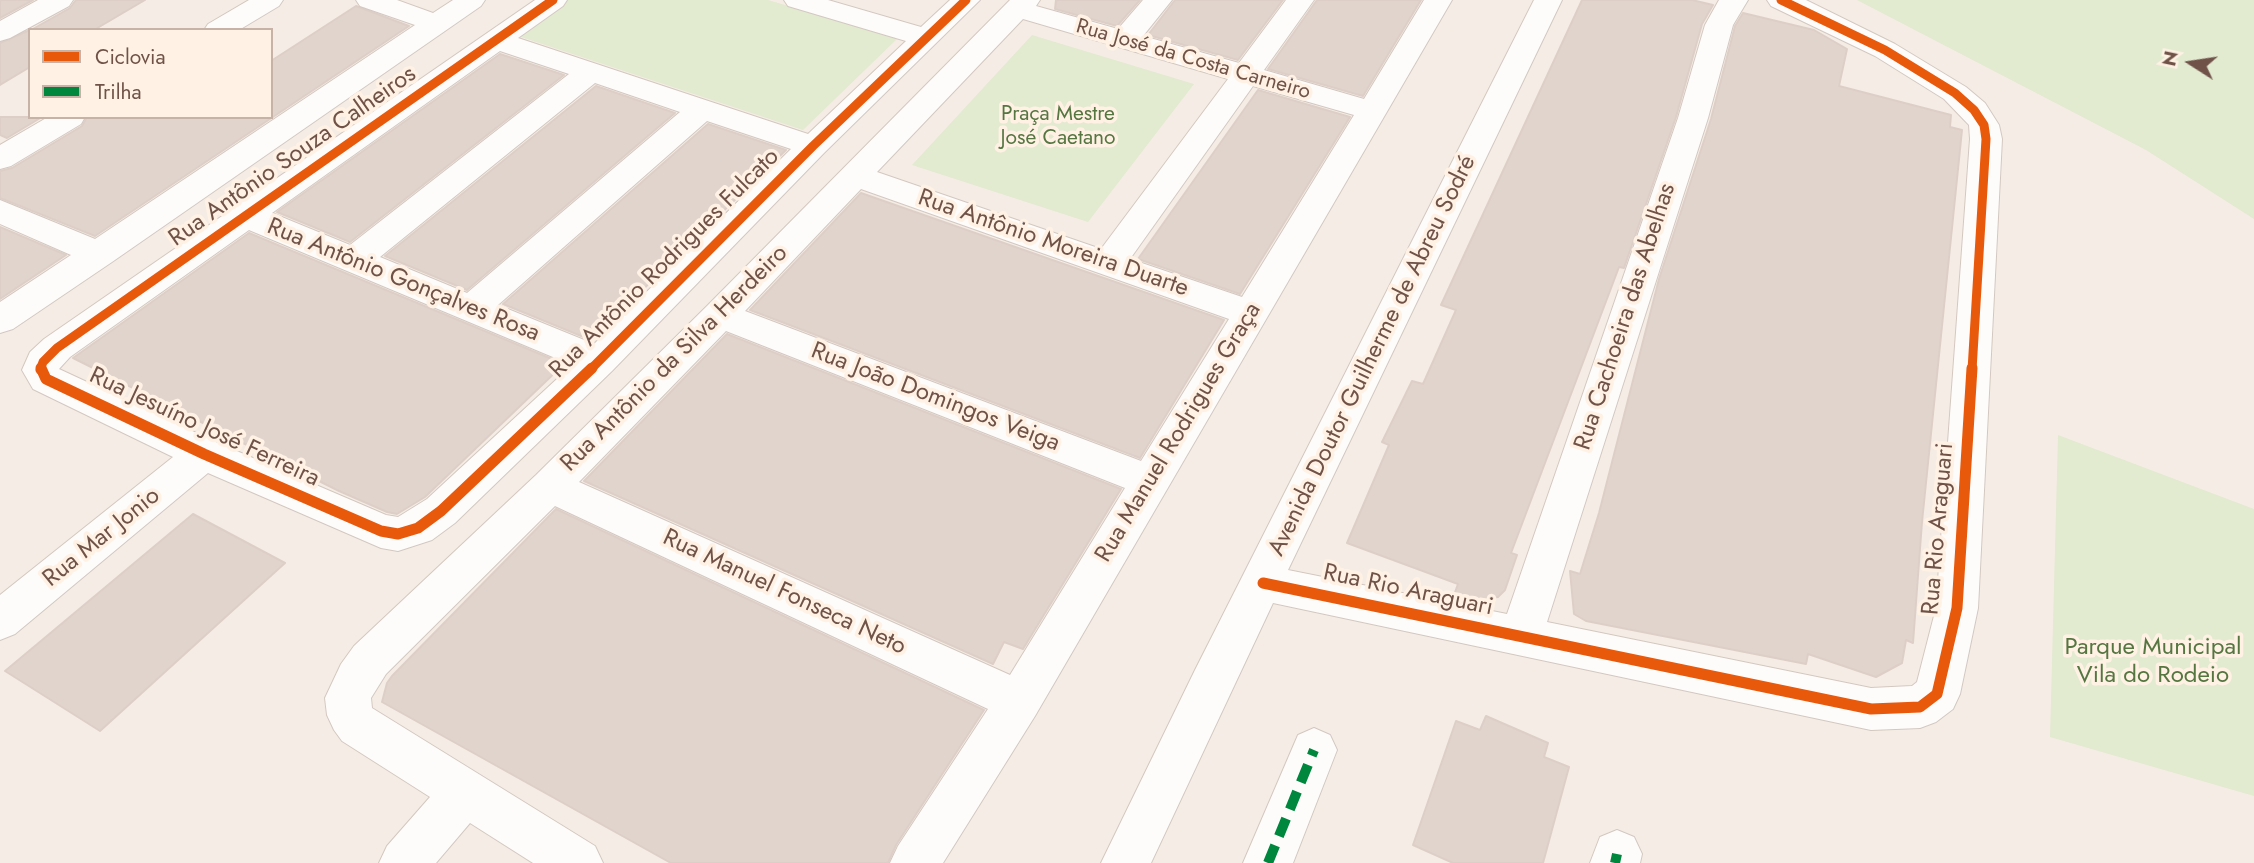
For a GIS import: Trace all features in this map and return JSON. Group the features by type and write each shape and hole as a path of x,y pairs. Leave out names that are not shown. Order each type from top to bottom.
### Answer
{"street":[{"path":"0,32 59,0"},
{"path":"221,28 269,0"},
{"path":"370,0 436,23"},
{"path":"0,320 471,0"},
{"name":"Rua Antônio Souza Calheiros","path":"57,348 553,0"},
{"name":"Rua Antônio Rodrigues Fulcato","path":"381,531 398,534 418,528 441,511 599,361 813,146 966,0"},
{"path":"1124,40 1158,0"},
{"path":"1108,264 1300,0"},
{"name":"Rua Manuel Rodrigues Graça","path":"915,863 1019,701 1438,0"},
{"name":"Avenida Doutor Guilherme de Abreu Sodré","path":"1126,863 1548,0"},
{"name":"Rua Cachoeira das Abelhas","path":"1521,636 1693,118 1719,25 1734,0"},
{"name":"Rua Rio Araguari","path":"1263,583 1871,709 1920,707 1937,694 1957,608 1986,139 1984,125 1974,110 1955,93 1885,50 1781,0"},
{"path":"814,2 927,38"},
{"name":"Rua José da Costa Carneiro","path":"1021,5 1124,40 1370,110"},
{"name":"Rua Antônio da Silva Herdeiro","path":"465,793 358,726 350,715 348,698 357,678 370,660 550,486 720,315 1021,5"},
{"path":"496,40 813,146"},
{"path":"354,260 589,73"},
{"path":"471,308 701,110"},
{"path":"0,159 67,119"},
{"name":"Rua Antônio Moreira Duarte","path":"855,176 1251,313"},
{"path":"0,211 100,254"},
{"name":"Rua Antônio Gonçalves Rosa","path":"247,216 599,361"},
{"name":"Rua João Domingos Veiga","path":"720,315 1150,481"},
{"name":"Rua Jesuíno José Ferreira","path":"57,348 43,362 40,370 46,379 204,454 381,531"},
{"name":"Rua Mar Jonio","path":"0,621 204,454"},
{"name":"Rua Manuel Fonseca Neto","path":"550,486 1019,701"},
{"path":"1268,863 1314,750"},
{"path":"404,863 465,793 578,863"}],"green space":[{"path":"567,0 768,0 898,38 803,130 518,36"},
{"path":"1857,0 2254,0 2254,219 2146,150"},
{"name":"Praça Mestre José Caetano","path":"1032,35 1194,84 1088,222 912,165"},
{"name":"Parque Municipal Vila do Rodeio","path":"2058,435 2254,509 2254,796 2050,737"}],"building":[{"path":"0,0 33,0 0,18"},
{"path":"76,0 145,0 97,28 35,28 70,8"},
{"path":"1056,0 1140,0 1117,26 1055,9"},
{"path":"1175,0 1283,0 1238,60 1148,35"},
{"path":"1317,0 1421,0 1363,96 1268,69"},
{"path":"1582,0 1692,0 1713,5 1702,24 1676,117 1624,268 1619,267 1511,553 1517,555 1505,590 1498,597 1480,600 1454,595 1458,584 1347,543 1389,445 1382,442 1412,381 1423,384 1456,310 1441,305"},
{"path":"356,6 409,26 273,117 273,60"},
{"path":"1743,13 1814,30 1847,49 1839,86 1951,115 1950,127 1962,130 1922,522 1913,643 1906,640 1902,663 1876,677 1808,654 1806,664 1586,621 1574,614 1570,571 1580,574 1599,513 1659,279 1711,119 1735,26"},
{"path":"28,31 28,68 0,85 0,43"},
{"path":"500,54 564,75 350,242 277,212"},
{"path":"596,86 675,113 467,290 385,256"},
{"path":"1258,90 1350,117 1240,294 1138,259"},
{"path":"0,117 39,119 7,138 0,135"},
{"path":"86,119 270,119 95,236 0,198 0,171 12,168 82,126"},
{"path":"708,124 786,150 591,340 503,304"},
{"path":"861,193 1224,320 1140,458 750,310"},
{"path":"0,227 66,255 0,299"},
{"path":"249,233 564,364 425,497 397,514 339,491 73,358"},
{"path":"727,334 1121,489 1023,649 1004,642 993,664 584,481"},
{"path":"556,509 984,710 896,845 888,863 671,863 382,702 387,683 392,676"},
{"path":"193,514 285,563 100,731 5,671"},
{"path":"1486,716 1548,743 1544,757 1569,767 1543,863 1453,863 1413,845 1456,721 1480,730"}],"marked path":[{"path":"1268,863 1314,750"},
{"path":"1615,863 1617,854"}],"cycle path":[{"path":"553,0 57,348 43,362 40,370 46,379 204,454 381,531 398,534 418,528 441,511 599,361 813,146 966,0"},
{"path":"1263,583 1871,709 1920,707 1937,694 1957,608 1986,139 1984,125 1974,110 1955,93 1885,50 1781,0"}]}
